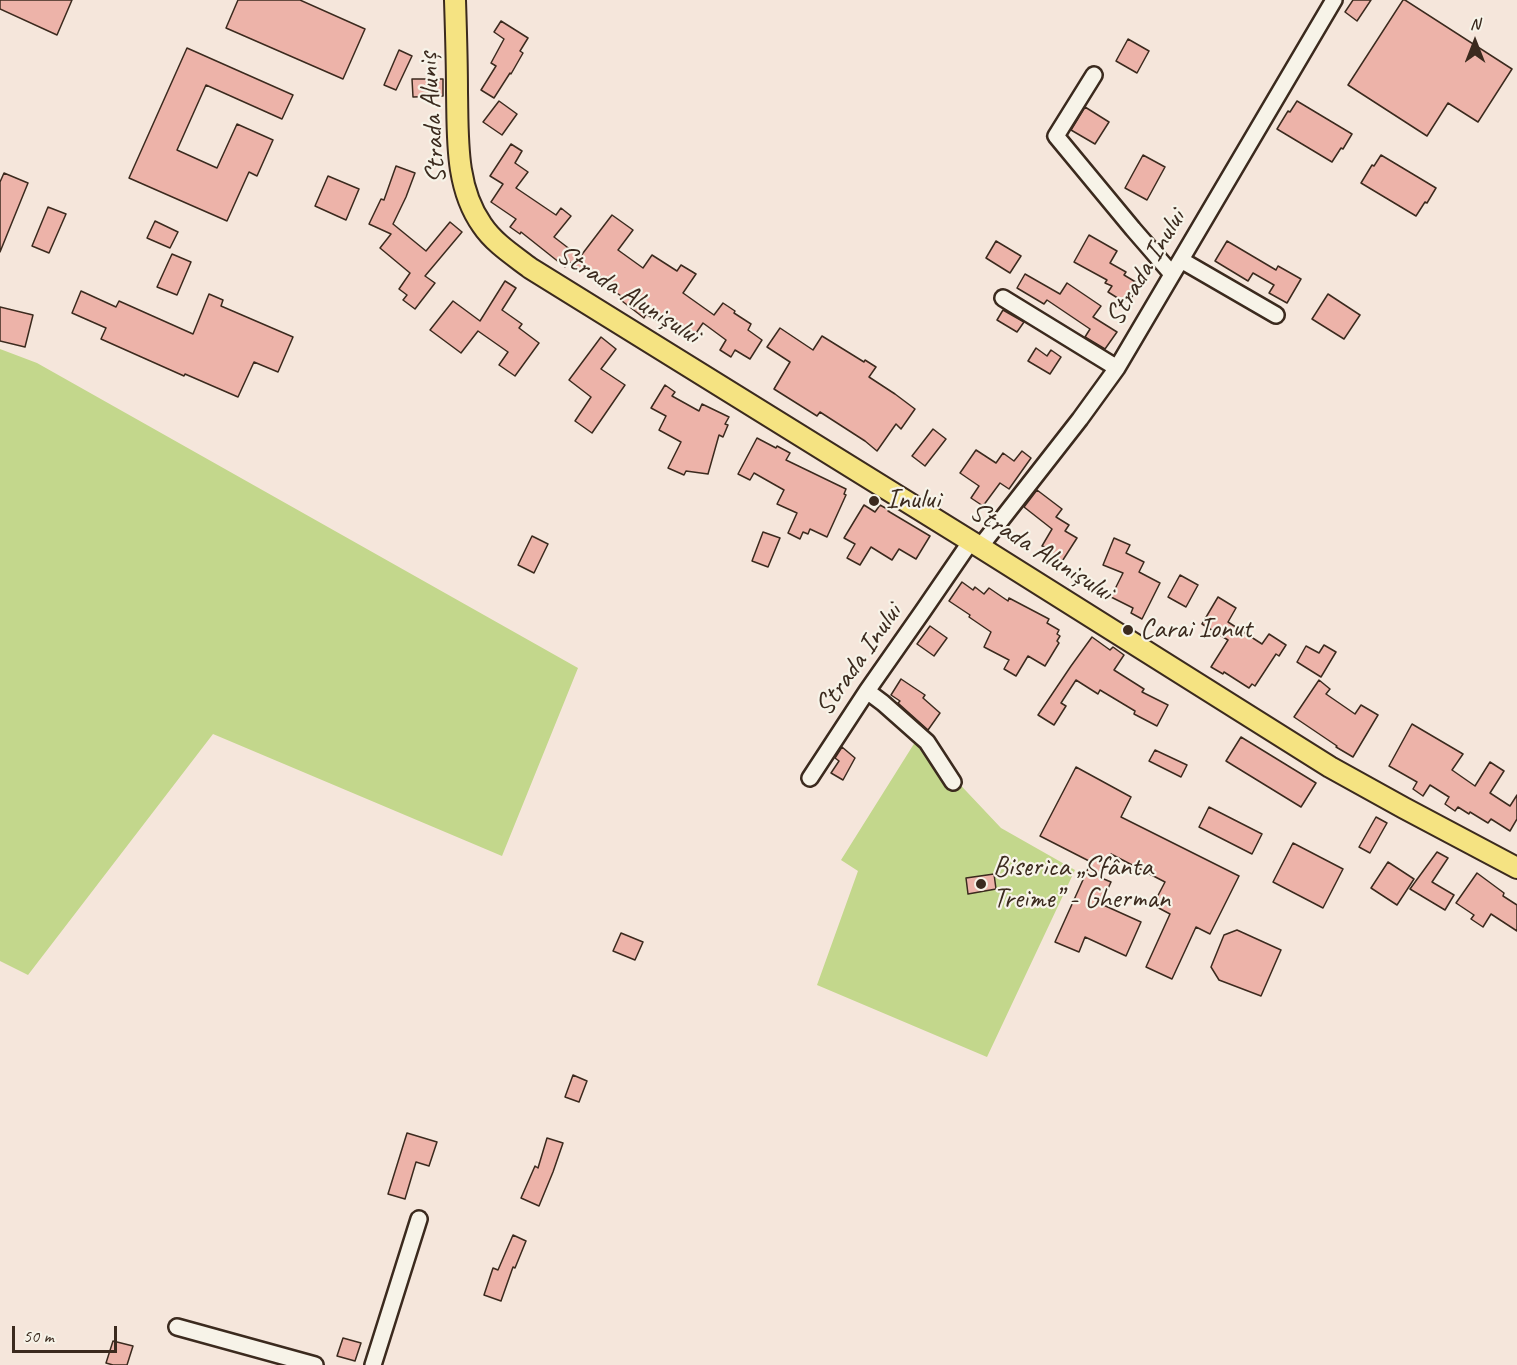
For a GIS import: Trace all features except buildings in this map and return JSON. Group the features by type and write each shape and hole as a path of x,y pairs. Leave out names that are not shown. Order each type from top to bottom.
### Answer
{"main road":[{"name":"Strada Aluniș","path":"455,0 458,141 463,182 468,198 483,226 493,239 510,254"},
{"name":"Strada Alunișului","path":"510,254 1330,767 1517,868"}],"street":[{"name":"Strada Inului","path":"810,778 867,691 924,611 975,544 1080,419 1117,368 1334,0"},
{"path":"1094,75 1056,135 1172,274"},
{"path":"1181,260 1276,315"},
{"path":"1004,297 1117,368"},
{"path":"867,691 927,742 953,782"},
{"path":"373,1365 419,1219"},
{"path":"177,1327 315,1365"}],"green space":[{"path":"0,349 37,363 578,668 502,856 213,734 28,975 0,961"},
{"path":"917,739 1001,828 1075,870 987,1057 817,985 858,871 841,860"}],"place":[{"name":"Inului","path":"874,501"},
{"name":"Carai Ionut","path":"1128,630"},
{"name":"Biserica „Sfânta Treime” - Gherman","path":"981,884"}]}
